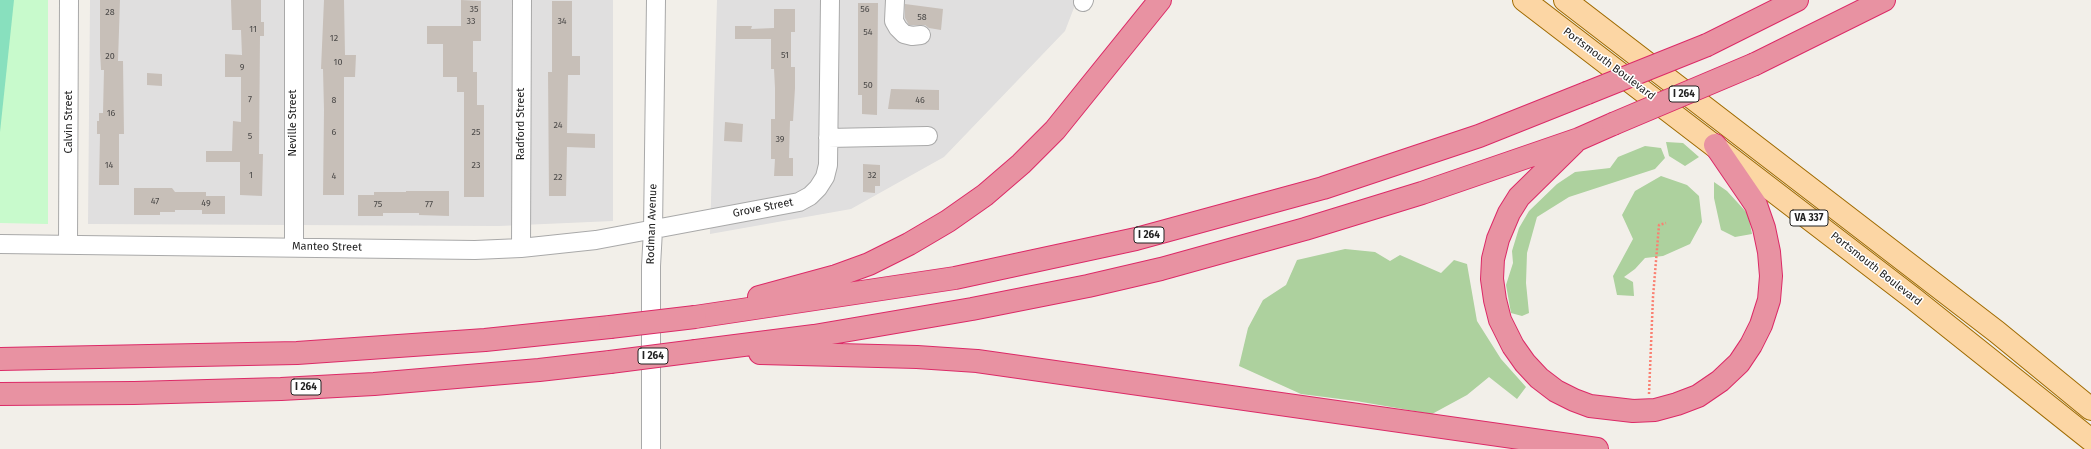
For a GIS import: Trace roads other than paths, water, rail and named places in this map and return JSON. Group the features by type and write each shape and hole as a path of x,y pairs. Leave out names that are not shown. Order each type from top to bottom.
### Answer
{"highway":[{"path":"695,317 836,276 869,264 909,244 948,221 991,190 1021,164 1055,130 1160,0"},
{"name":"I 264","path":"0,359 297,353 485,340 695,317 955,278 1136,239 1323,188 1479,136 1707,45 1797,0"},
{"name":"I 264","path":"0,394 134,393 304,388 531,371 814,336 972,309 1088,286 1154,270 1312,227 1422,193 1580,139 1754,64 1884,0"},
{"path":"1580,139 1523,192 1509,213 1498,239 1494,259 1492,279 1494,300 1500,320 1513,346 1525,363 1539,378 1556,391 1590,406 1615,410 1648,410 1677,404 1698,396 1720,381 1739,363 1752,345 1761,325 1769,300 1770,264 1764,228 1756,205 1715,145"},
{"path":"696,351 977,360 1597,449"}],"main road":[{"name":"Portsmouth Boulevard","path":"1524,0 1914,299 2091,440"},
{"name":"VA 337","path":"1565,0 1990,327 2091,409"}],"street":[{"name":"Calvin Street","path":"68,245 69,0"},
{"name":"Neville Street","path":"294,0 294,247"},
{"name":"Radford Street","path":"521,248 522,0"},
{"name":"Rodman Avenue","path":"651,449 651,266 653,230 656,0"},
{"name":"Grove Street","path":"653,230 799,202 810,196 818,188 825,177 828,166 830,0"},
{"path":"895,0 894,21 898,28 904,34 921,36"},
{"path":"828,138 928,136"},
{"name":"Manteo Street","path":"0,244 475,250 521,248 596,240 653,230"}]}
